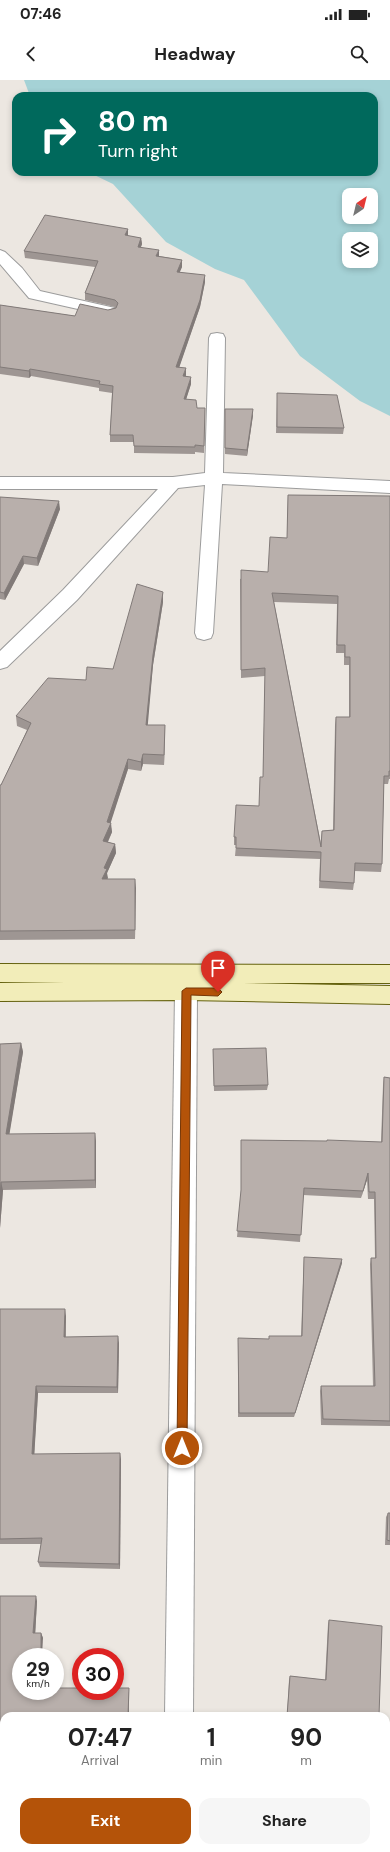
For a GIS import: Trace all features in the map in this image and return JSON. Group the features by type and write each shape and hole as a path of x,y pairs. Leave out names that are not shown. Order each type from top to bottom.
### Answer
{"street":[{"path":"0,255 16,270 35,295 109,310"},
{"path":"204,633 214,478 217,338"},
{"path":"0,484 174,483 214,478 390,487"},
{"path":"0,662 70,595 174,483"},
{"path":"0,972 390,974"},
{"path":"0,992 186,991 390,995"},
{"path":"180,1712 186,991"}],"water":[{"path":"24,80 390,80 390,416 360,401 300,356 244,280 215,269 166,242 113,184 96,176 378,176 378,92 28,92"}],"building":[{"path":"45,215 128,229 125,235 141,238 138,247 159,250 156,256 182,260 177,272 205,275 200,300 176,367 186,368 183,376 191,377 184,399 196,400 197,408 205,408 204,446 134,446 133,435 110,435 113,386 99,384 100,381 30,369 29,371 0,367 0,305 75,316 80,304 108,310 116,308 118,303 115,300 85,293 98,261 24,251"},
{"path":"277,393 337,395 344,428 277,427"},
{"path":"225,409 253,409 247,450 225,448"},
{"path":"288,495 390,496 390,771 389,776 384,776 382,864 355,863 354,883 320,881 321,852 236,848 236,837 234,837 236,805 259,806 260,777 263,777 265,668 241,670 241,570 268,572 270,537 287,538","holes":["272,593 338,596 337,645 345,645 345,657 350,657 350,717 336,717 334,830 322,831 321,847"]},
{"path":"0,497 59,501 37,558 23,556 4,593 0,592"},
{"path":"137,584 163,592 153,655 146,725 165,725 164,755 143,754 141,762 128,759 107,822 111,823 103,841 115,844 104,868 107,869 102,879 135,879 135,930 0,931 0,785 31,723 16,716 48,678 86,680 87,667 113,669"},
{"path":"21,1043 6,1134 95,1133 95,1180 1,1182 0,1197 0,1044"},
{"path":"266,1048 268,1085 214,1086 213,1049"},
{"path":"384,1077 390,1078 390,1421 323,1419 321,1386 375,1386 371,1258 376,1258 375,1192 369,1192 368,1173 363,1191 304,1188 301,1235 237,1231 241,1190 241,1140 327,1140 382,1142"},
{"path":"304,1257 342,1259 295,1413 239,1413 238,1338 269,1339 269,1336 302,1336"},
{"path":"0,1309 65,1309 64,1337 118,1336 117,1387 36,1386 32,1454 120,1453 119,1564 38,1562 42,1538 0,1539"},
{"path":"388,1513 390,1513 390,1541 387,1540"},
{"path":"0,1596 36,1596 33,1633 41,1633 41,1648 12,1648 12,1700 64,1700 64,1688 72,1688 72,1700 124,1700 124,1688 129,1688 128,1712 0,1712"},
{"path":"329,1620 382,1626 379,1712 287,1712 290,1676 326,1680"}],"route":[{"path":"182,1448 186,991 218,992"}]}
